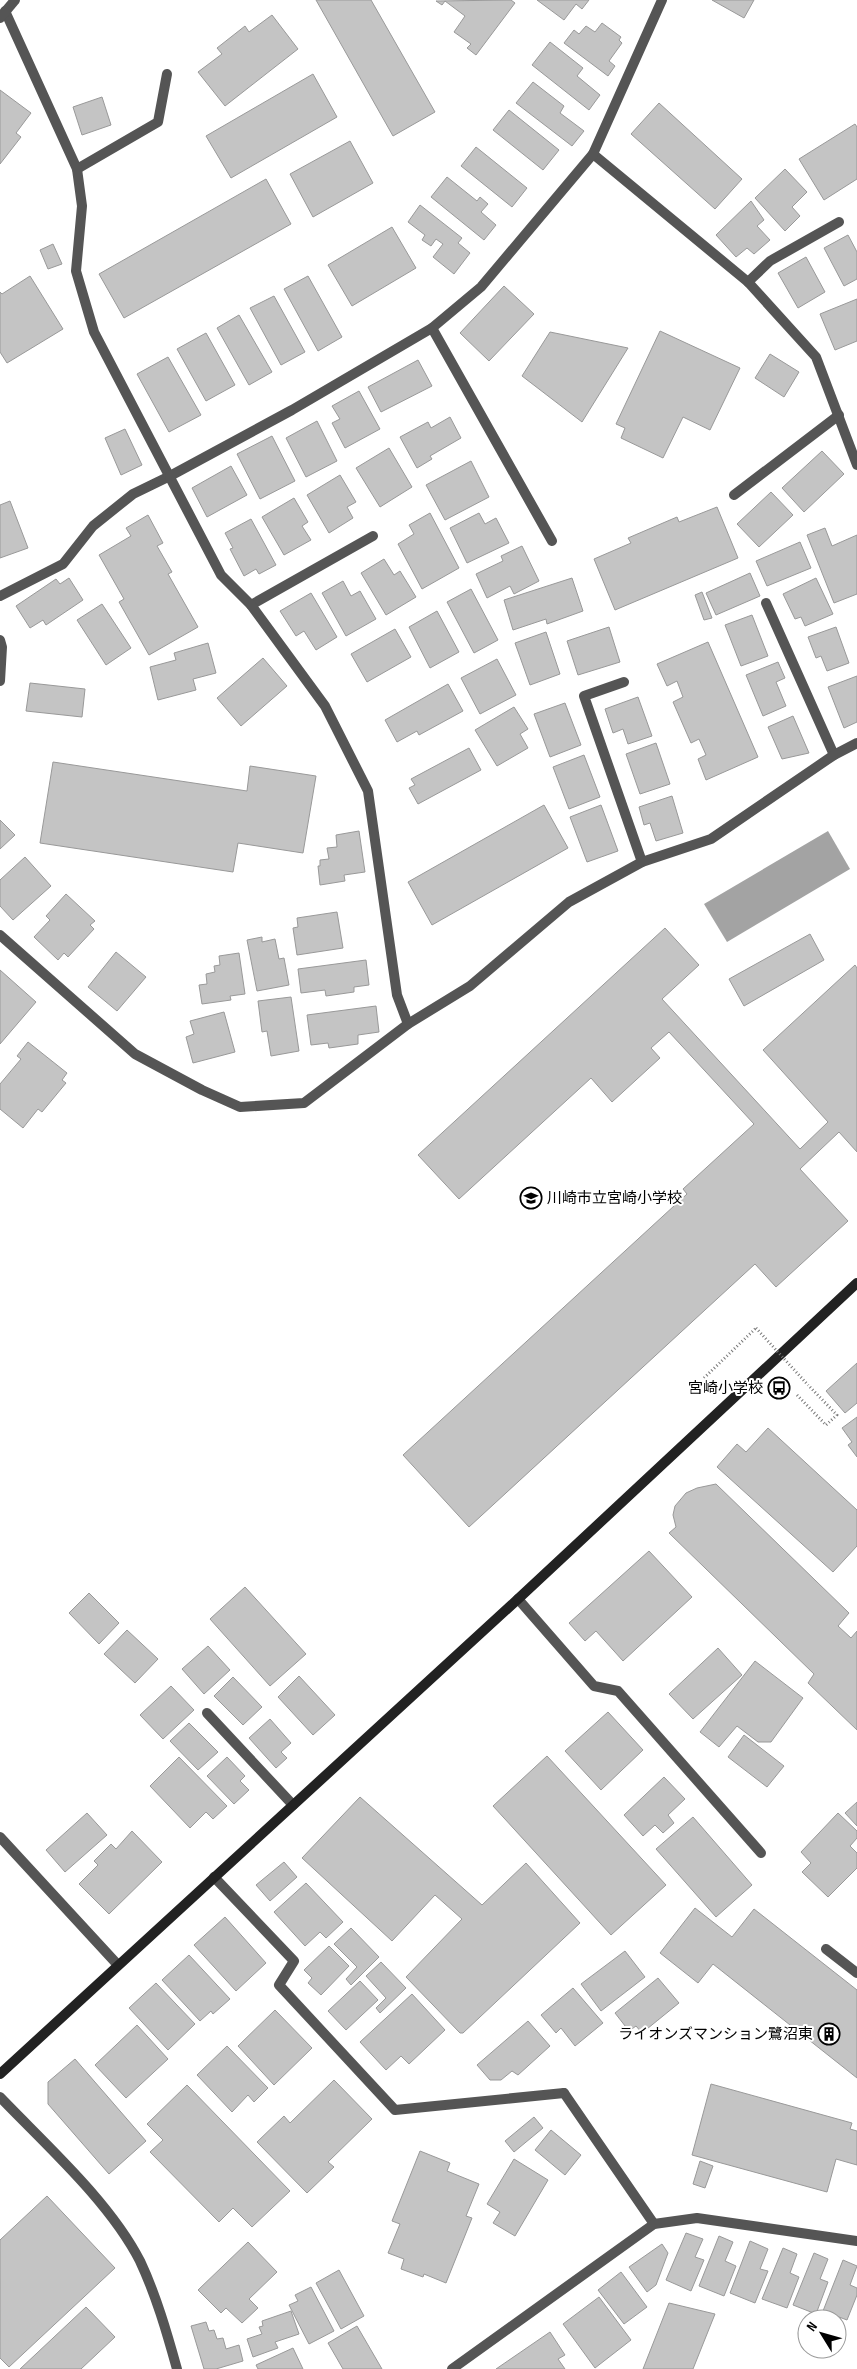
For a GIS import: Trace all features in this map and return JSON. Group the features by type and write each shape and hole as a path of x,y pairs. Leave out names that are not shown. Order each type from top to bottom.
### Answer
{"street":[{"path":"15,0 3,15 77,169 82,206 76,271 94,332 221,575 251,605 324,706 368,792 397,995 408,1024"},
{"path":"0,596 63,564 93,526 133,494 292,410 432,328 481,287 593,154 662,0"},
{"path":"77,169 158,122 167,74"},
{"path":"593,154 748,282 816,357 857,465"},
{"path":"748,282 770,261 839,222"},
{"path":"432,328 552,541"},
{"path":"734,495 839,415"},
{"path":"251,605 373,536"},
{"path":"766,603 834,755"},
{"path":"0,640 2,647 0,681"},
{"path":"624,682 584,696 642,862"},
{"path":"0,935 135,1054 202,1090 240,1107 304,1103 408,1024 470,986 569,902 642,862 711,839 834,755 857,743"},
{"path":"0,2074 117,1964 518,1600 857,1283"},
{"path":"518,1600 594,1686 618,1691 761,1853"},
{"path":"208,1713 293,1805"},
{"path":"0,1837 117,1964"},
{"path":"214,1877 294,1961 280,1985 394,2110 564,2093 654,2224"},
{"path":"826,1949 857,1973"},
{"path":"0,2097 102,2204 140,2261 167,2332 176,2369"},
{"path":"452,2369 654,2224 697,2218 857,2241"}],"path":[{"path":"704,1378 756,1328 837,1415 826,1425 797,1395"}],"shaded area":[{"path":"828,831 850,869 727,942 704,904"}],"building":[{"path":"316,0 371,0 435,112 393,136"},
{"path":"511,0 515,3 476,55 467,48 471,44 454,32 465,16 445,1 442,5 436,1"},
{"path":"537,0 589,0 582,9 576,4 564,20"},
{"path":"712,0 754,0 744,18"},
{"path":"272,15 298,49 225,106 198,72 222,54 217,48 245,26 249,32"},
{"path":"602,23 621,37 619,40 622,43 609,61 615,66 608,76 564,43 574,30 579,34 586,26 595,32"},
{"path":"550,42 583,68 577,76 600,95 589,110 532,65"},
{"path":"313,74 337,117 231,178 206,136"},
{"path":"533,82 564,106 560,113 584,131 572,146 516,103"},
{"path":"0,90 31,113 16,133 21,137 0,164"},
{"path":"102,97 111,125 82,135 73,107"},
{"path":"659,103 742,179 715,209 631,134"},
{"path":"509,110 559,150 543,170 493,130"},
{"path":"855,124 857,127 857,179 824,200 799,159"},
{"path":"350,141 373,183 313,217 290,174"},
{"path":"476,147 527,188 512,207 461,166"},
{"path":"785,169 807,192 792,207 800,216 785,231 755,198"},
{"path":"447,177 477,201 480,197 488,204 481,212 496,225 484,240 431,197"},
{"path":"266,179 291,224 124,318 99,274"},
{"path":"751,201 764,220 757,226 770,240 754,254 747,248 736,257 716,235"},
{"path":"420,205 462,238 458,243 470,253 454,274 433,257 443,244 436,239 431,246 422,240 425,235 408,222"},
{"path":"392,227 416,268 352,306 328,265"},
{"path":"848,235 857,252 857,279 844,286 824,248"},
{"path":"53,244 62,264 48,269 40,250"},
{"path":"806,257 825,292 798,308 778,273"},
{"path":"30,276 63,329 7,363 0,352 0,292 2,294"},
{"path":"308,276 342,337 318,351 284,289"},
{"path":"504,286 534,314 489,361 460,333"},
{"path":"274,296 305,352 281,365 250,308"},
{"path":"857,299 857,341 835,350 820,314"},
{"path":"239,315 272,372 249,385 217,328"},
{"path":"660,331 740,368 710,430 683,417 663,458 621,438 625,428 616,424"},
{"path":"550,332 628,348 582,422 522,376"},
{"path":"206,333 235,385 206,401 177,349"},
{"path":"770,354 799,372 784,397 755,378"},
{"path":"168,357 201,415 169,432 137,374"},
{"path":"418,360 432,386 381,412 368,387"},
{"path":"359,391 380,429 345,448 332,423 340,419 332,406"},
{"path":"450,417 461,438 430,456 432,459 417,468 400,437 428,422 431,428"},
{"path":"317,421 337,461 306,477 286,438"},
{"path":"125,429 142,465 121,475 105,438"},
{"path":"272,436 295,481 260,499 237,454"},
{"path":"389,448 412,487 380,507 356,468"},
{"path":"822,451 844,474 804,512 782,488"},
{"path":"471,461 489,497 445,520 426,485"},
{"path":"231,466 247,495 207,517 192,488"},
{"path":"340,475 356,502 347,507 353,518 329,533 307,495"},
{"path":"771,492 793,515 759,547 737,524"},
{"path":"294,498 308,522 302,526 311,540 284,555 262,517"},
{"path":"10,501 28,548 0,558 0,505"},
{"path":"717,507 738,558 615,610 594,559 631,543 628,538 677,517 679,522"},
{"path":"430,513 459,568 422,589 398,544 414,534 409,525"},
{"path":"479,513 485,524 496,518 509,543 467,563 450,528"},
{"path":"148,515 163,543 157,546 172,572 168,574 198,627 149,655 119,602 124,599 99,555 131,536 126,528"},
{"path":"251,519 276,565 259,574 256,569 244,576 230,549 233,548 225,533"},
{"path":"825,528 832,546 857,535 857,594 834,603 807,535"},
{"path":"800,542 811,568 767,586 756,561"},
{"path":"522,546 539,581 514,594 510,586 487,598 476,574 503,561 501,556"},
{"path":"384,559 394,575 400,571 416,597 386,615 361,573"},
{"path":"750,573 760,596 716,615 706,593"},
{"path":"69,578 83,600 46,625 43,620 30,628 16,606 56,579 60,584"},
{"path":"572,578 583,611 547,624 546,619 513,630 504,600"},
{"path":"816,578 833,614 805,626 801,617 795,619 783,594"},
{"path":"343,581 351,596 360,591 376,619 346,636 322,593"},
{"path":"471,589 498,640 474,653 447,602"},
{"path":"702,592 712,618 704,620 695,595"},
{"path":"311,593 337,637 316,650 304,631 296,636 280,611"},
{"path":"102,604 131,648 106,665 77,620"},
{"path":"437,611 459,652 430,668 409,627"},
{"path":"752,615 768,656 741,666 725,625"},
{"path":"609,627 620,662 578,675 567,641"},
{"path":"836,627 849,663 827,671 821,656 816,658 808,637"},
{"path":"395,629 411,657 367,682 351,654"},
{"path":"546,632 560,674 530,685 515,643"},
{"path":"708,642 758,757 706,780 698,759 706,755 699,739 691,743 673,702 683,697 677,681 667,686 657,664"},
{"path":"208,643 216,673 193,679 196,690 158,700 150,667 176,660 174,653"},
{"path":"263,658 287,686 241,726 217,698"},
{"path":"497,659 516,695 480,714 461,678"},
{"path":"778,662 785,678 776,682 786,706 763,716 746,675"},
{"path":"857,676 857,722 844,728 828,687"},
{"path":"30,683 85,689 82,717 26,711"},
{"path":"448,684 463,711 419,735 417,731 397,742 385,720"},
{"path":"638,697 652,736 628,744 623,729 613,733 605,709"},
{"path":"565,703 581,745 550,757 534,714"},
{"path":"514,707 528,729 520,734 528,748 497,766 475,730"},
{"path":"793,716 809,753 782,759 768,727"},
{"path":"656,743 670,784 640,794 626,754"},
{"path":"469,748 481,770 418,804 409,788 415,785 411,779"},
{"path":"584,755 600,797 569,809 553,767"},
{"path":"53,762 247,791 250,766 316,776 303,853 238,843 233,872 40,843"},
{"path":"672,796 683,833 656,841 650,823 644,825 639,807"},
{"path":"544,805 568,848 432,925 408,882"},
{"path":"601,805 618,851 587,862 570,817"},
{"path":"0,820 15,835 0,849"},
{"path":"359,831 365,872 344,875 345,881 320,885 318,866 320,866 320,860 329,859 327,848 337,847 336,835"},
{"path":"25,857 51,886 13,920 0,906 0,880"},
{"path":"66,894 95,921 90,925 94,929 68,957 64,953 58,960 34,937 50,920 46,916"},
{"path":"337,912 343,948 297,955 293,928 298,927 297,918"},
{"path":"665,928 699,965 662,999 800,1149 828,1122 763,1050 855,965 857,968 857,1152 839,1132 800,1169 848,1221 776,1287 755,1264 469,1527 403,1455 687,1194 683,1189 754,1124 669,1032 651,1048 660,1058 612,1102 591,1078 459,1199 418,1155"},
{"path":"810,934 824,960 744,1006 729,979"},
{"path":"262,937 262,942 275,939 279,959 284,958 289,985 257,991 247,940"},
{"path":"116,952 146,977 117,1011 88,987"},
{"path":"239,953 245,994 230,996 231,1000 202,1004 199,985 207,984 206,974 215,972 214,966 220,965 219,956"},
{"path":"366,960 369,985 354,987 354,992 326,996 325,990 301,993 298,969"},
{"path":"0,970 36,1002 0,1044"},
{"path":"291,997 299,1051 271,1056 267,1031 262,1032 258,1001"},
{"path":"376,1006 379,1032 358,1035 358,1044 329,1048 328,1043 311,1045 307,1015"},
{"path":"224,1012 235,1052 193,1063 186,1037 194,1034 190,1021"},
{"path":"28,1042 67,1073 62,1080 66,1083 42,1112 38,1109 23,1128 0,1109 0,1084 21,1059 17,1056"},
{"path":"857,1363 857,1403 845,1413 826,1391"},
{"path":"857,1417 857,1457 848,1445 852,1442 842,1428"},
{"path":"768,1428 857,1510 857,1546 833,1572 717,1467 737,1444 746,1452"},
{"path":"716,1484 849,1613 838,1626 851,1638 857,1631 857,1730 808,1683 814,1674 669,1533 676,1527 673,1515 675,1506 686,1493 697,1488"},
{"path":"649,1551 692,1597 623,1661 596,1631 585,1641 569,1623"},
{"path":"245,1587 306,1654 270,1686 210,1619"},
{"path":"89,1593 119,1623 99,1644 69,1613"},
{"path":"127,1630 158,1659 135,1683 104,1654"},
{"path":"208,1646 230,1670 204,1694 182,1669"},
{"path":"718,1648 742,1675 693,1719 669,1694"},
{"path":"755,1661 803,1698 771,1742 758,1742 737,1726 719,1747 700,1732"},
{"path":"299,1676 335,1715 313,1735 278,1697"},
{"path":"233,1677 262,1707 243,1725 214,1696"},
{"path":"171,1686 194,1710 163,1739 140,1715"},
{"path":"608,1712 643,1750 601,1790 565,1751"},
{"path":"270,1719 291,1743 281,1752 287,1758 276,1768 249,1738"},
{"path":"189,1723 218,1752 198,1770 170,1741"},
{"path":"744,1735 784,1766 767,1787 728,1757"},
{"path":"547,1756 666,1885 611,1935 493,1806"},
{"path":"179,1757 227,1806 213,1819 206,1812 190,1828 150,1786"},
{"path":"227,1757 245,1776 240,1781 249,1790 234,1804 207,1776"},
{"path":"664,1777 685,1799 668,1815 674,1823 663,1833 655,1825 643,1836 624,1815"},
{"path":"360,1797 482,1905 526,1863 580,1923 463,2033 460,2033 406,1977 462,1919 435,1895 392,1941 302,1858"},
{"path":"857,1802 857,1826 845,1813"},
{"path":"87,1813 107,1835 65,1872 46,1850"},
{"path":"838,1813 857,1831 857,1838 850,1846 857,1853 857,1868 828,1897 802,1872 811,1863 801,1852"},
{"path":"693,1817 752,1885 716,1917 656,1849"},
{"path":"132,1831 162,1862 109,1914 79,1884 98,1865 94,1861 111,1844 116,1849"},
{"path":"284,1862 297,1877 270,1901 256,1885"},
{"path":"306,1883 343,1922 326,1938 320,1932 305,1946 274,1912"},
{"name":"ライオンズマンション鷺沼東","path":"695,1908 732,1937 754,1909 857,1990 857,2078 713,1964 698,1983 660,1953"},
{"path":"225,1917 266,1963 236,1991 194,1945"},
{"path":"351,1928 379,1957 351,1985 346,1979 357,1967 334,1944"},
{"path":"329,1946 349,1966 321,1995 308,1983 312,1978 304,1970"},
{"path":"625,1951 645,1977 601,2011 581,1984"},
{"path":"189,1955 230,1999 213,2014 211,2011 200,2021 162,1980"},
{"path":"381,1962 406,1988 380,2013 376,2008 386,1998 366,1976"},
{"path":"658,1978 679,2003 642,2033 636,2026 629,2031 615,2013"},
{"path":"360,1981 378,2000 346,2030 328,2011"},
{"path":"156,1983 195,2024 168,2050 129,2008"},
{"path":"573,1988 603,2023 575,2046 561,2028 556,2033 541,2015"},
{"path":"412,1994 445,2030 409,2064 401,2056 386,2070 360,2042"},
{"path":"275,2010 312,2048 274,2085 238,2046"},
{"path":"528,2021 550,2046 518,2075 512,2071 501,2080 490,2080 477,2065"},
{"path":"137,2025 168,2059 126,2098 95,2065"},
{"path":"227,2046 268,2088 254,2102 248,2095 232,2112 197,2075"},
{"path":"75,2059 146,2141 109,2174 48,2104 48,2082"},
{"path":"334,2080 372,2119 328,2162 334,2167 307,2193 257,2142 284,2116 290,2123"},
{"path":"711,2084 852,2123 850,2129 857,2131 857,2165 836,2159 827,2192 692,2155"},
{"path":"187,2085 290,2191 252,2227 233,2208 219,2222 150,2152 163,2140 147,2124"},
{"path":"534,2117 543,2128 514,2152 505,2141"},
{"path":"551,2130 581,2155 565,2175 535,2150"},
{"path":"420,2151 450,2163 447,2171 479,2184 466,2216 472,2218 446,2283 424,2274 423,2277 401,2269 404,2259 388,2253 400,2224 392,2221"},
{"path":"514,2159 548,2180 515,2236 493,2223 500,2212 487,2204"},
{"path":"700,2161 713,2166 705,2188 693,2184"},
{"path":"47,2196 115,2268 9,2367 0,2358 0,2240"},
{"path":"686,2233 703,2239 695,2257 704,2260 691,2291 666,2280"},
{"path":"719,2236 733,2242 725,2261 736,2266 724,2296 699,2286"},
{"path":"750,2241 768,2249 760,2269 768,2271 755,2303 730,2293"},
{"path":"248,2242 277,2272 249,2299 258,2308 242,2323 226,2308 221,2313 198,2290"},
{"path":"662,2244 668,2253 656,2285 647,2292 629,2267"},
{"path":"783,2248 797,2254 790,2273 799,2277 787,2308 762,2299"},
{"path":"814,2253 828,2259 820,2279 828,2282 818,2309 803,2309 793,2305"},
{"path":"843,2260 857,2266 850,2285 857,2288 857,2295 847,2320 847,2309 824,2309"},
{"path":"339,2270 364,2316 341,2329 316,2283"},
{"path":"621,2272 647,2307 624,2324 598,2290"},
{"path":"311,2287 334,2331 309,2344 289,2305 298,2301 295,2295"},
{"path":"599,2297 631,2340 595,2368 563,2324"},
{"path":"669,2303 715,2314 693,2369 643,2369"},
{"path":"86,2307 115,2337 81,2369 20,2369"},
{"path":"291,2311 299,2334 275,2342 278,2348 253,2357 247,2339 262,2334 259,2327 263,2326 262,2321"},
{"path":"206,2322 209,2331 214,2330 217,2339 223,2338 226,2349 239,2345 243,2361 216,2369 204,2369 191,2326"},
{"path":"357,2326 382,2369 343,2369 328,2343"},
{"path":"550,2332 565,2355 558,2359 565,2369 496,2369"},
{"path":"293,2348 303,2369 258,2369 256,2365"}],"place":[{"name":"川崎市立宮崎小学校","path":"531,1198"},
{"name":"宮崎小学校","path":"779,1388"},
{"name":"ライオンズマンション鷺沼東","path":"829,2034"}]}
